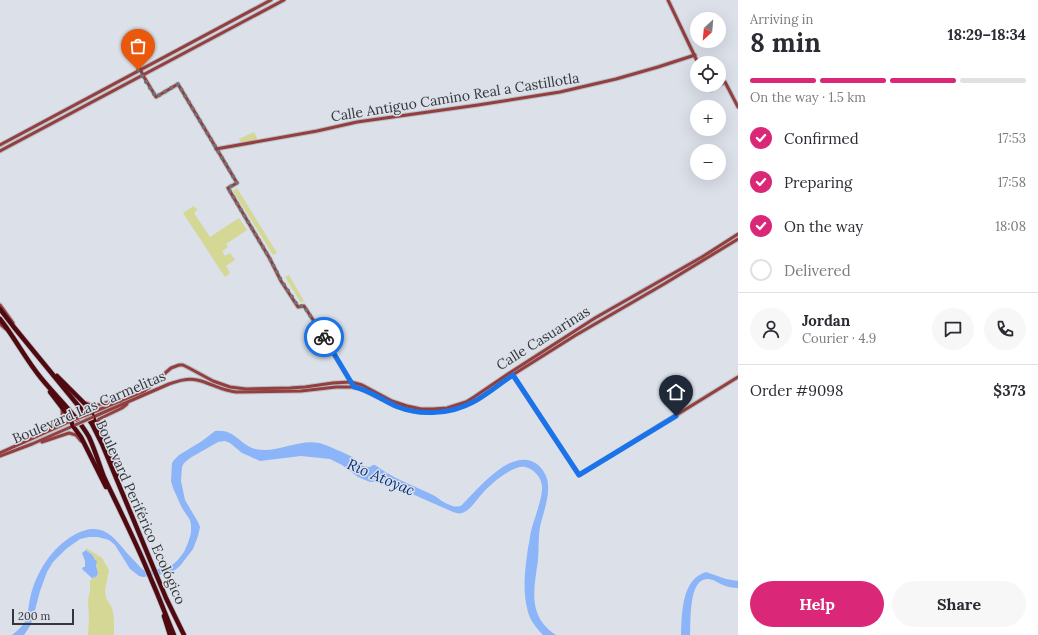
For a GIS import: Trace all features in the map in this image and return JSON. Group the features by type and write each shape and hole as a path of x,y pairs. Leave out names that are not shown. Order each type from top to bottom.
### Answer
{"highway":[{"name":"Boulevard Periférico Ecológico","path":"0,309 92,424 184,635"},
{"name":"Boulevard Periférico Ecológico","path":"0,319 42,379 66,406 89,437 102,471 152,579 174,635"},
{"path":"30,347 37,352 58,377 88,407 111,459 125,499"},
{"path":"42,379 50,393 72,420 103,481 117,504"},
{"path":"163,609 170,635"}],"main road":[{"path":"0,146 271,0"},
{"path":"0,151 284,0"},
{"path":"668,0 695,55"},
{"name":"Calle Antiguo Camino Real a Castillotla","path":"216,149 357,122 560,92 616,79 695,55"},
{"path":"139,70 156,97 178,84 237,183 228,188 281,280 298,306 304,306 354,387"},
{"path":"726,86 738,107"},
{"path":"70,107 74,112"},
{"name":"Calle Casuarinas","path":"305,391 336,387 354,387 400,408 418,412 438,412 471,404 512,373 595,318 702,257 738,234"},
{"name":"Calle Casuarinas","path":"92,415 148,388 175,366 183,365 217,383 237,388 299,388 351,382 362,385 401,404 421,409 447,408 466,402 586,328 664,284 738,239"},
{"name":"Boulevard Periférico Ecológico","path":"0,304 13,323 13,326"},
{"name":"Boulevard Periférico Ecológico","path":"0,324 13,338"},
{"path":"512,373 579,475 738,377"},
{"name":"Boulevard Las Carmelitas","path":"0,455 72,420 92,415 180,381 190,379 198,380 228,391 236,392 305,391"},
{"path":"213,386 217,386 217,383"},
{"path":"77,396 91,406 116,400 121,401"},
{"path":"101,436 98,420 122,408 132,400"},
{"path":"44,433 46,430 60,422 63,415 62,407"},
{"name":"Boulevard Las Carmelitas","path":"0,455 32,444 74,426 92,415"},
{"path":"32,444 67,433 72,433 78,438 91,456"}],"green space":[{"path":"254,132 258,140 241,143 239,139"},
{"path":"237,188 277,253 273,255 233,191"},
{"path":"194,206 197,210 194,213 210,237 239,218 247,230 226,244 228,247 222,251 225,256 230,253 235,260 226,266 230,273 225,277 183,213"},
{"path":"289,275 304,301 301,303 285,277"},
{"path":"86,548 102,558 109,570 105,591 106,598 112,608 114,635 88,635 88,600 90,580 93,579 94,576 97,578 98,573 96,566 97,561 93,555 86,550"}],"water":[{"name":"Río Atoyac","path":"215,431 228,432 249,447 263,450 271,450 311,442 319,443 353,457 359,464 366,467 375,465 395,478 434,495 447,504 455,506 462,505 486,480 507,465 517,461 527,460 537,464 546,476 548,491 547,501 539,531 538,560 534,591 535,601 540,619 547,628 556,635 543,635 530,618 526,604 525,580 527,556 531,530 542,490 540,480 531,470 525,467 520,467 501,476 468,510 459,513 453,512 385,482 370,482 358,477 342,465 330,459 301,456 260,461 242,453 230,443 225,441 218,442 190,458 182,467 181,481 185,500 200,527 193,549 180,566 169,573 143,577 139,576 130,569 115,545 109,540 98,537 80,539 66,549 53,562 47,572 33,618 24,635 12,635 25,622 32,590 45,562 58,547 74,535 91,529 104,531 116,540 145,571 164,568 177,561 184,552 188,543 191,533 191,525 190,520 182,508 173,488 171,481 172,463 179,455"},
{"path":"86,550 97,561 96,566 98,573 96,578 94,576 93,579 82,569 85,567 85,561 82,553"},
{"path":"706,572 726,579 738,581 738,588 732,588 710,579 702,581 697,586 692,602 690,635 681,635 684,599 687,590 698,576"}],"way so far":[{"path":"138,70 156,97 178,84 237,183 228,188 281,280 298,306 304,306 324,337"}],"route":[{"path":"324,337 354,387 400,408 412,411 438,412 471,404 513,375 579,475 676,416"}]}
